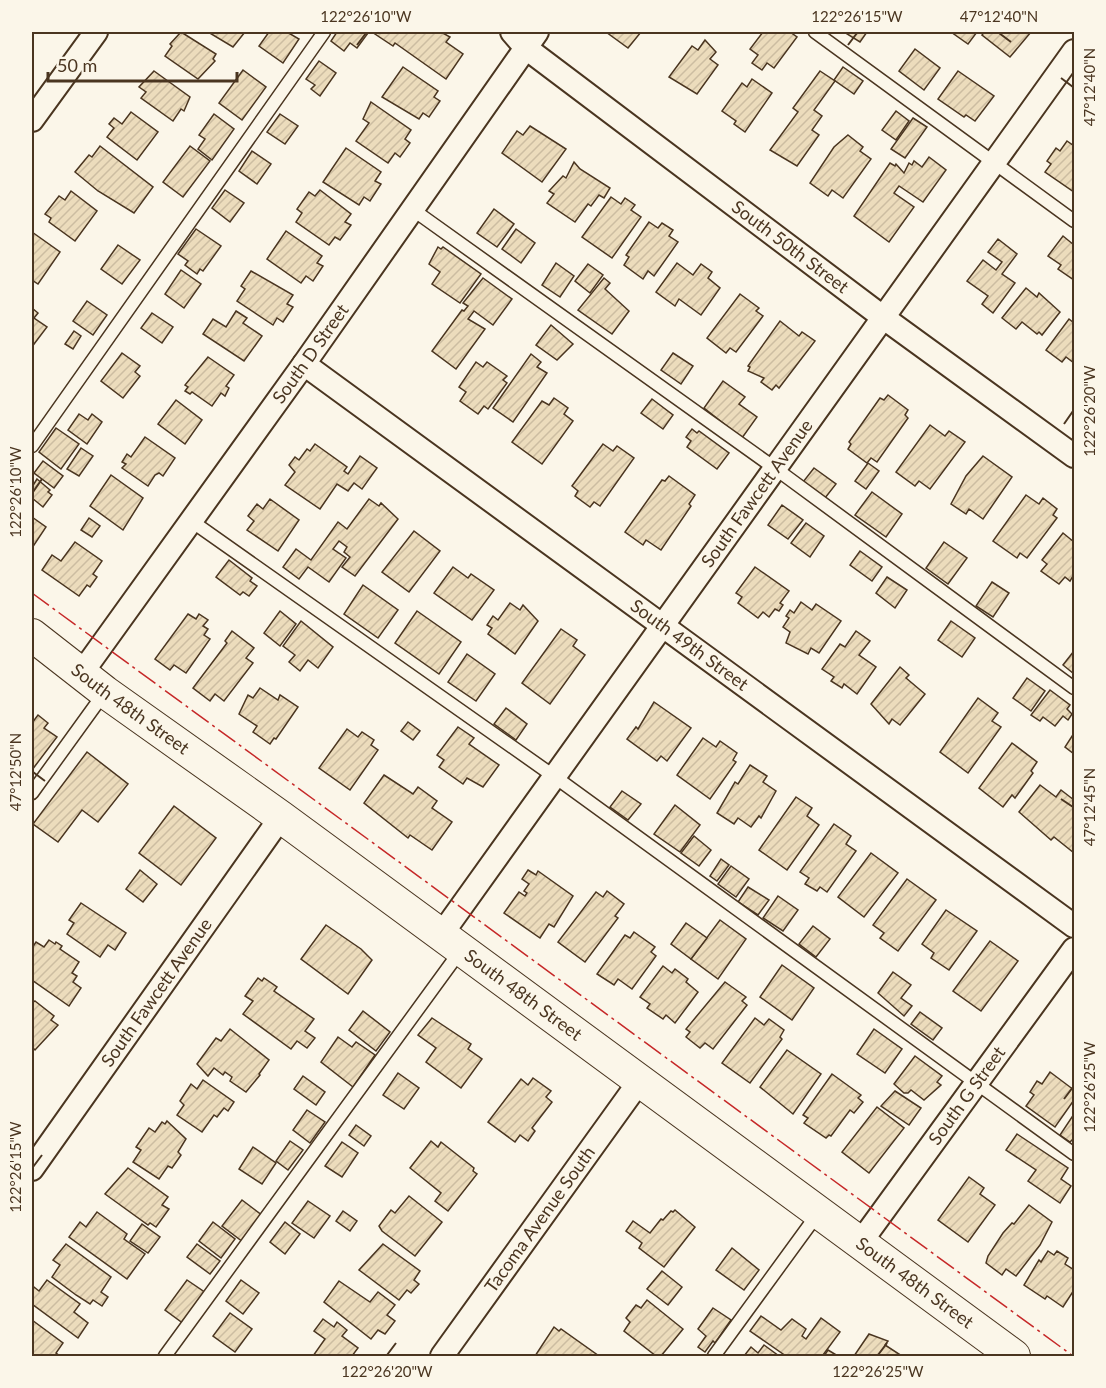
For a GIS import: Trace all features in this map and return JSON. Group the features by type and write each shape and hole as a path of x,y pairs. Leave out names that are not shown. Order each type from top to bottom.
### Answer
{"main road":[{"name":"South 48th Street","path":"32,635 105,692 281,817 819,1212 995,1351"}],"street":[{"path":"32,120 96,32"},
{"name":"South D Street","path":"81,674 304,364 412,209 525,37"},
{"name":"South 50th Street","path":"525,37 884,318 1074,456"},
{"name":"South Fawcett Avenue","path":"451,942 555,777 1074,51"},
{"name":"South 49th Street","path":"304,364 1074,926"},
{"name":"South Fawcett Avenue","path":"32,1169 281,817"},
{"name":"South G Street","path":"860,1243 1074,949"},
{"name":"Tacoma Avenue South","path":"442,1356 639,1082"}],"lane":[{"path":"32,446 324,32"},
{"path":"815,32 1074,221"},
{"path":"412,209 776,469 1074,688"},
{"path":"190,520 555,777 1074,1154"},
{"path":"32,793 105,692"},
{"path":"165,1356 451,942"},
{"path":"714,1356 819,1212"}],"building":[{"path":"181,32 216,54 213,59 215,61 198,79 165,56 172,46 170,44"},
{"path":"208,32 245,32 233,47"},
{"path":"269,32 287,32 299,39 283,63 259,46"},
{"path":"337,32 368,33 357,48 350,43 344,51 331,41"},
{"path":"372,32 441,32 450,37 446,42 463,54 446,79 395,43 393,46"},
{"path":"606,32 641,32 628,48"},
{"path":"763,32 790,32 797,37 774,68 767,63 762,70 752,63 758,55 750,49"},
{"path":"844,32 867,32 860,42"},
{"path":"951,32 977,32 968,44"},
{"path":"984,32 1031,32 1010,57 982,35"},
{"path":"705,40 716,52 710,59 718,65 697,94 669,77 692,46 698,50"},
{"path":"915,49 940,68 924,90 899,71"},
{"path":"319,61 336,73 320,96 311,89 315,85 306,79"},
{"path":"403,67 438,91 434,97 440,101 429,117 423,113 419,119 382,97"},
{"path":"843,67 863,81 854,94 834,80"},
{"path":"243,70 266,87 242,120 219,103"},
{"path":"154,71 190,97 184,111 181,109 173,121 141,98 146,92 139,87"},
{"path":"820,71 835,81 814,110 822,116 812,130 819,135 797,166 770,150 798,112 793,108"},
{"path":"958,71 994,96 975,121 966,115 964,117 938,99"},
{"path":"752,79 772,93 745,132 734,124 736,121 722,111 742,83 747,87"},
{"path":"371,102 411,130 405,139 410,143 400,157 395,153 388,163 356,141 369,123 363,119"},
{"path":"896,111 909,121 896,140 882,130"},
{"path":"131,112 158,132 137,160 107,137 114,128 109,124 114,118 122,124"},
{"path":"214,114 234,129 212,160 198,149 205,139 199,135"},
{"path":"280,114 298,126 285,144 267,132"},
{"path":"913,118 927,127 905,158 891,149"},
{"path":"530,126 566,149 542,182 502,153 517,131 523,135"},
{"path":"848,135 863,147 860,151 871,159 843,198 832,190 828,196 810,183 834,147"},
{"path":"1067,141 1074,146 1074,192 1045,172 1051,164 1047,161 1056,148 1060,151"},
{"path":"100,146 153,187 134,213 98,191 75,172 89,155 92,157"},
{"path":"190,146 210,161 183,197 163,182"},
{"path":"346,148 381,172 375,181 381,184 370,201 364,197 359,205 323,182"},
{"path":"252,151 271,164 257,184 239,171"},
{"path":"929,157 946,170 923,202 899,186 894,193 914,207 889,242 854,216 890,163 895,166 896,164 904,173 909,163 912,165 914,161 922,167"},
{"path":"574,162 580,169 610,188 604,198 599,195 591,206 588,204 575,222 547,203 554,194 549,191 563,176 566,178"},
{"path":"225,190 244,203 230,222 212,208"},
{"path":"320,190 351,214 345,222 351,225 340,240 335,237 329,245 296,222 302,213 297,209 309,192 315,196"},
{"path":"71,191 97,211 75,241 49,222 51,218 45,214 59,196 65,200"},
{"path":"611,197 621,204 625,198 635,205 631,210 641,217 612,258 582,237"},
{"path":"494,209 514,224 497,247 477,233"},
{"path":"649,222 658,228 662,223 673,230 669,236 678,242 654,276 648,271 643,279 624,265 629,257 626,255"},
{"path":"196,229 221,246 203,271 200,269 197,274 185,265 188,261 178,254"},
{"path":"516,229 535,243 521,263 502,249"},
{"path":"286,231 322,256 317,263 323,266 313,281 306,276 301,283 267,259"},
{"path":"32,232 60,252 38,284 32,280"},
{"path":"1063,236 1074,245 1074,280 1058,269 1061,265 1048,256"},
{"path":"998,239 1017,254 1002,274 1015,283 993,313 982,304 988,296 967,281 983,260 996,270 1002,262 988,252"},
{"path":"118,245 140,260 122,284 101,269"},
{"path":"438,247 441,249 443,247 481,274 460,303 432,284 440,272 429,264"},
{"path":"556,263 574,276 560,297 542,285"},
{"path":"677,263 693,275 701,264 712,272 708,278 720,288 701,315 679,299 675,306 656,292"},
{"path":"588,264 603,275 590,293 575,281"},
{"path":"181,270 201,284 184,308 165,294"},
{"path":"251,271 293,295 287,304 293,307 283,322 277,318 273,325 237,301 245,289 241,286"},
{"path":"483,278 512,299 493,325 474,311 468,319 485,329 456,369 432,351 462,310 464,311 468,306 463,303"},
{"path":"604,278 610,283 605,289 629,311 612,334 578,310"},
{"path":"1026,288 1037,297 1039,293 1060,312 1042,335 1039,332 1037,334 1022,322 1016,329 1002,318"},
{"path":"740,294 759,308 756,311 763,316 736,352 730,348 726,353 707,338"},
{"path":"87,301 107,315 93,335 73,321"},
{"path":"32,308 38,313 34,318 47,327 34,344 32,342"},
{"path":"236,311 247,318 243,323 262,336 244,361 203,334 213,319 226,327"},
{"path":"152,313 173,327 162,343 141,328"},
{"path":"1069,319 1074,323 1074,363 1066,357 1062,362 1046,350"},
{"path":"780,321 799,336 802,332 815,341 779,388 776,385 772,390 761,382 764,378 748,371 750,367 748,366"},
{"path":"551,325 573,344 557,360 536,345"},
{"path":"74,331 81,336 73,349 65,344"},
{"path":"122,353 140,366 135,372 140,376 123,398 101,381"},
{"path":"673,353 693,366 681,384 661,370"},
{"path":"531,354 541,362 537,367 547,373 513,422 493,408"},
{"path":"208,357 234,375 226,386 229,388 225,396 221,393 212,406 192,392 190,394 185,391 188,387 185,385"},
{"path":"476,362 483,367 487,362 507,376 503,380 507,383 488,409 484,406 478,414 460,401 466,392 459,387"},
{"path":"723,381 745,397 739,404 757,417 742,438 704,408"},
{"path":"888,395 908,410 905,415 908,418 877,462 871,458 867,463 848,449 851,444 849,442 880,398 884,400"},
{"path":"554,398 568,408 564,414 573,421 542,464 512,442 542,401 549,405"},
{"path":"652,399 673,415 663,429 641,413"},
{"path":"176,400 202,420 185,444 158,424"},
{"path":"79,414 88,420 92,414 102,422 87,444 68,430"},
{"path":"930,425 945,436 949,431 965,442 930,489 919,481 915,486 896,472"},
{"path":"56,428 79,444 61,469 39,452"},
{"path":"692,429 697,433 699,431 729,453 717,469 687,447 691,441 686,437"},
{"path":"145,437 175,458 163,476 159,473 155,475 148,486 122,468 126,464 122,462 127,454 131,457"},
{"path":"315,444 347,467 344,471 348,474 360,456 377,468 362,489 354,483 348,491 337,484 320,509 285,485 295,472 289,465 295,457 299,460 307,449 310,451"},
{"path":"603,444 613,451 617,446 634,458 600,506 594,502 590,507 575,496 578,491 572,486"},
{"path":"81,448 93,456 79,476 67,469"},
{"path":"983,456 1012,477 983,519 969,509 966,514 951,504 966,476"},
{"path":"43,461 63,476 54,488 34,473"},
{"path":"868,463 879,471 866,489 855,481"},
{"path":"814,468 836,484 825,498 803,482"},
{"path":"111,475 143,498 123,530 90,506"},
{"path":"669,476 695,495 689,504 691,506 661,550 646,540 643,545 625,532 662,480 665,481"},
{"path":"37,479 50,490 48,492 52,495 43,507 32,498 32,487"},
{"path":"872,492 902,514 886,537 855,515"},
{"path":"1026,495 1039,504 1043,498 1057,509 1053,515 1057,518 1027,558 1020,553 1017,558 993,541"},
{"path":"270,499 299,520 278,551 247,530 254,521 248,516 257,504 263,509"},
{"path":"369,499 379,506 381,503 398,519 355,576 342,567 350,557 344,552 347,547 339,541 333,549 346,558 329,582 308,567 299,579 283,567 296,549 311,560 338,522 347,529"},
{"path":"782,505 803,520 788,539 768,525"},
{"path":"32,517 46,527 32,548"},
{"path":"89,518 100,526 92,537 81,530"},
{"path":"806,523 824,536 810,557 791,543"},
{"path":"414,531 440,551 409,592 382,572"},
{"path":"1063,533 1074,542 1074,574 1070,581 1065,577 1059,584 1041,571 1047,564 1042,560"},
{"path":"75,542 102,561 93,574 97,577 79,596 42,570 52,555 61,561"},
{"path":"944,542 967,558 948,584 926,568"},
{"path":"860,551 882,567 872,581 850,565"},
{"path":"229,560 252,578 250,581 257,586 249,596 243,592 240,595 216,577"},
{"path":"453,567 468,578 471,574 494,590 472,620 434,593"},
{"path":"755,567 789,591 780,603 783,605 779,611 775,609 769,617 763,612 758,618 738,603 742,597 736,593"},
{"path":"887,577 907,590 895,608 876,593"},
{"path":"992,582 1009,593 993,617 976,606"},
{"path":"363,585 398,610 378,638 344,614"},
{"path":"801,602 812,610 816,604 841,621 819,653 811,648 808,654 786,643 790,632 783,627 789,618 786,616 790,610 794,613"},
{"path":"510,603 520,610 523,605 538,621 515,654 488,634 492,628 487,625 493,616 498,620"},
{"path":"280,611 296,624 280,646 264,633"},
{"path":"417,611 461,642 439,674 395,643"},
{"path":"188,614 196,619 199,614 208,620 203,626 208,629 204,635 210,639 186,673 174,665 170,670 155,659"},
{"path":"301,621 333,647 318,668 308,660 300,671 289,662 295,655 283,646"},
{"path":"951,621 975,638 962,657 938,640"},
{"path":"561,629 577,640 573,646 585,655 550,704 522,683"},
{"path":"232,631 254,648 246,658 253,663 224,701 215,694 210,701 193,688 227,643 225,641"},
{"path":"856,631 870,641 859,655 876,667 857,694 844,684 842,688 831,681 834,677 822,669 840,644 845,647"},
{"path":"1074,651 1074,674 1063,665"},
{"path":"467,654 495,674 476,701 448,682"},
{"path":"900,667 909,675 906,678 925,694 900,725 892,719 889,724 871,704"},
{"path":"1027,678 1045,691 1031,711 1013,698"},
{"path":"260,688 278,700 280,695 298,707 270,744 253,732 257,726 239,714 248,695 253,698"},
{"path":"1050,690 1070,705 1067,709 1072,714 1068,720 1063,716 1055,726 1043,717 1040,721 1031,715"},
{"path":"978,698 998,713 992,721 1001,727 968,773 940,752"},
{"path":"654,702 691,728 667,761 661,756 657,761 627,739 636,727 638,729"},
{"path":"506,708 527,724 516,740 494,724"},
{"path":"38,715 48,723 44,728 57,737 32,770 32,723"},
{"path":"408,722 420,731 413,740 401,731"},
{"path":"458,727 474,738 469,744 499,765 483,787 467,778 463,784 439,767 444,760 437,755"},
{"path":"347,729 358,737 362,732 374,740 371,745 378,750 350,790 319,768"},
{"path":"1074,733 1074,754 1065,747"},
{"path":"703,738 716,747 720,741 737,753 733,760 736,762 710,799 677,775"},
{"path":"1012,743 1037,762 1031,771 1033,773 1015,798 1012,795 1003,807 979,788"},
{"path":"87,752 128,784 98,822 82,810 58,842 33,824"},
{"path":"750,765 767,776 763,782 776,791 761,818 759,816 751,827 738,818 734,824 717,813 735,782 738,784"},
{"path":"384,775 413,794 418,787 437,801 432,808 452,822 432,850 410,835 408,838 364,803"},
{"path":"1040,785 1056,797 1061,790 1074,800 1074,853 1054,837 1051,840 1019,812"},
{"path":"622,791 641,804 628,820 610,807"},
{"path":"796,797 812,808 807,816 819,825 787,870 759,850"},
{"path":"675,805 700,825 680,852 654,834"},
{"path":"174,806 216,838 181,885 139,853"},
{"path":"834,824 851,836 846,844 856,851 827,892 820,887 817,891 805,884 809,878 800,872"},
{"path":"694,836 711,850 699,866 681,853"},
{"path":"871,853 898,873 864,917 838,897"},
{"path":"721,859 729,865 717,881 710,876"},
{"path":"731,866 749,879 736,897 718,884"},
{"path":"140,870 157,884 143,902 126,889"},
{"path":"528,870 536,875 538,871 573,896 554,927 549,924 540,938 504,913 519,892 525,896 527,893 524,891 529,884 522,879"},
{"path":"907,879 936,900 898,951 880,938 884,933 873,925"},
{"path":"748,887 769,900 758,915 738,902"},
{"path":"607,891 624,904 615,916 618,918 585,962 558,942 596,892 603,897"},
{"path":"778,896 798,910 783,931 763,918"},
{"path":"81,903 126,933 115,950 108,945 100,957 67,934 74,923 69,920"},
{"path":"946,910 977,931 949,970 931,958 934,953 922,944"},
{"path":"720,920 746,939 718,979 691,959"},
{"path":"686,923 707,938 691,959 671,944"},
{"path":"326,925 361,949 372,960 348,994 301,959"},
{"path":"813,926 830,939 816,957 799,944"},
{"path":"634,932 655,947 651,952 656,956 632,989 618,979 614,985 597,974 625,935 630,938"},
{"path":"49,940 62,946 60,949 79,962 72,973 77,976 73,982 81,988 69,1006 32,980 32,948 36,942 44,947"},
{"path":"990,941 1018,961 981,1011 953,991"},
{"path":"782,965 814,988 792,1020 760,997"},
{"path":"663,966 672,973 675,969 688,979 686,982 698,992 675,1023 666,1015 663,1019 647,1008 650,1004 640,997"},
{"path":"893,972 911,985 901,998 912,1006 904,1016 878,993"},
{"path":"258,978 262,981 264,978 277,987 274,991 314,1019 305,1031 315,1038 307,1048 297,1041 291,1049 243,1014 253,1001 245,996"},
{"path":"725,982 746,997 742,1001 747,1005 713,1049 705,1043 700,1048 686,1037 690,1032 686,1029"},
{"path":"35,1001 54,1016 51,1020 58,1025 35,1050 32,1047 32,1003"},
{"path":"363,1011 390,1032 376,1051 349,1030"},
{"path":"920,1012 942,1028 933,1040 911,1024"},
{"path":"432,1018 471,1044 468,1049 482,1059 461,1088 426,1062 436,1048 418,1035"},
{"path":"755,1018 764,1025 769,1019 784,1030 780,1037 782,1039 750,1083 722,1063"},
{"path":"230,1029 269,1060 246,1092 230,1081 232,1077 225,1072 223,1075 214,1068 208,1076 197,1064 216,1038 221,1041"},
{"path":"874,1029 902,1049 885,1073 857,1054"},
{"path":"338,1037 352,1047 356,1042 375,1055 353,1087 321,1062"},
{"path":"787,1050 821,1074 793,1114 760,1087"},
{"path":"915,1056 942,1076 937,1082 941,1085 924,1100 911,1090 904,1093 894,1084"},
{"path":"1050,1072 1074,1090 1074,1100 1055,1127 1026,1106 1034,1095 1030,1092 1037,1081 1042,1084"},
{"path":"398,1073 419,1088 404,1109 383,1095"},
{"path":"832,1074 861,1095 858,1098 863,1102 854,1113 850,1110 831,1136 826,1138 804,1123 808,1118 803,1115"},
{"path":"303,1076 325,1092 316,1105 294,1089"},
{"path":"533,1078 551,1091 546,1097 552,1102 532,1128 535,1131 528,1141 520,1135 515,1142 488,1122 521,1079 528,1085"},
{"path":"203,1080 234,1102 228,1111 224,1108 217,1117 214,1115 202,1132 177,1115 184,1105 180,1101 191,1084 197,1089"},
{"path":"895,1091 921,1108 909,1125 881,1106"},
{"path":"877,1107 904,1128 869,1173 842,1152"},
{"path":"307,1110 325,1122 310,1143 293,1130"},
{"path":"1074,1114 1074,1138 1070,1142 1060,1135"},
{"path":"167,1121 186,1139 178,1152 181,1155 172,1168 168,1166 159,1179 133,1162 141,1150 136,1147 149,1128 155,1132 162,1122 165,1124"},
{"path":"356,1125 371,1136 364,1146 349,1135"},
{"path":"1017,1134 1068,1168 1061,1179 1071,1186 1060,1203 1028,1181 1036,1170 1006,1150"},
{"path":"290,1141 303,1150 288,1170 276,1161"},
{"path":"431,1141 438,1147 441,1142 474,1168 473,1171 477,1174 448,1211 435,1201 441,1193 410,1168"},
{"path":"342,1142 358,1153 342,1177 325,1166"},
{"path":"253,1147 276,1163 262,1184 239,1169"},
{"path":"128,1168 168,1197 162,1205 169,1209 156,1227 150,1223 148,1225 105,1194"},
{"path":"969,1177 984,1188 980,1194 995,1205 968,1242 938,1220"},
{"path":"409,1196 442,1222 415,1256 382,1231 379,1226 391,1210 395,1213"},
{"path":"242,1200 263,1216 243,1242 222,1226"},
{"path":"308,1201 330,1216 314,1238 292,1223"},
{"path":"1029,1205 1052,1222 1040,1245 1016,1276 1006,1269 1002,1275 986,1263 988,1256 1003,1233 1012,1223 1014,1224"},
{"path":"675,1210 695,1227 664,1267 639,1248 642,1243 626,1231 633,1221 650,1233 661,1219 663,1220"},
{"path":"343,1211 357,1221 350,1231 336,1221"},
{"path":"97,1212 127,1234 124,1239 145,1254 127,1279 69,1237 80,1222 86,1227"},
{"path":"213,1222 235,1239 221,1258 199,1241"},
{"path":"285,1222 300,1234 285,1254 270,1242"},
{"path":"142,1224 160,1237 148,1253 130,1241"},
{"path":"66,1244 111,1277 101,1292 108,1297 102,1306 93,1300 90,1304 52,1277 60,1265 53,1260"},
{"path":"197,1244 220,1261 210,1274 187,1257"},
{"path":"383,1244 420,1271 414,1280 419,1284 411,1293 407,1290 399,1300 359,1270"},
{"path":"732,1248 759,1270 744,1290 716,1270"},
{"path":"1048,1251 1054,1255 1057,1251 1068,1258 1065,1264 1074,1270 1074,1290 1063,1307 1047,1296 1045,1299 1024,1285 1039,1260 1041,1262"},
{"path":"662,1271 682,1287 668,1305 647,1289"},
{"path":"47,1280 80,1304 74,1312 88,1323 78,1338 32,1304 32,1290 34,1287 39,1291"},
{"path":"187,1280 206,1293 184,1324 165,1310"},
{"path":"241,1280 259,1293 243,1314 226,1301"},
{"path":"339,1281 370,1302 378,1292 395,1305 387,1315 395,1321 385,1334 378,1330 371,1339 324,1302"},
{"path":"647,1300 683,1329 661,1356 656,1356 624,1331 630,1322 626,1318 636,1305 641,1308"},
{"path":"713,1308 731,1320 715,1343 713,1341 705,1352 698,1347 706,1336 698,1329"},
{"path":"230,1313 252,1329 235,1352 213,1336"},
{"path":"761,1316 781,1330 792,1319 806,1329 802,1336 806,1339 821,1318 840,1332 823,1355 786,1356 750,1331"},
{"path":"323,1319 334,1327 337,1322 347,1330 342,1336 358,1348 352,1356 313,1356 325,1339 314,1331"},
{"path":"32,1320 63,1343 56,1353 60,1356 32,1356"},
{"path":"554,1327 559,1331 561,1329 599,1356 535,1356"},
{"path":"869,1334 888,1341 885,1345 902,1356 854,1356"},
{"path":"764,1345 779,1356 744,1356 751,1347 758,1353"},
{"path":"828,1350 838,1356 824,1356"}],"power":[{"path":"32,593 1073,1356"}]}
